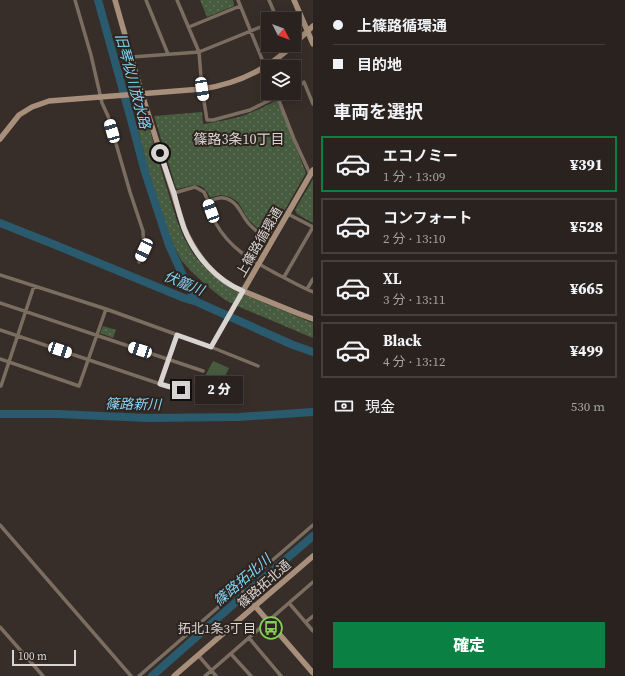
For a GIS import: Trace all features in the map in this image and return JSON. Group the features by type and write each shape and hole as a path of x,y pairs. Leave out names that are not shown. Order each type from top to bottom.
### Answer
{"street":[{"path":"75,0 104,97 102,103 108,116 143,231 144,250 139,262"},
{"name":"上篠路循環通","path":"114,0 184,228 190,242 199,256 212,271 243,291 312,172"},
{"path":"146,0 168,54"},
{"path":"177,0 199,52 202,89 207,120 213,120 250,110 268,100"},
{"path":"238,0 263,60"},
{"path":"269,0 274,12"},
{"path":"294,0 313,44"},
{"path":"189,27 240,6"},
{"path":"301,38 313,26"},
{"path":"132,57 199,52 261,27"},
{"path":"274,60 286,52"},
{"path":"0,139 19,116 32,107 49,101 202,89 238,80 261,68"},
{"path":"301,84 304,82 312,101"},
{"path":"279,100 294,139 312,172"},
{"path":"174,193 195,187 204,192 215,220 222,233 233,246 259,264 313,292"},
{"path":"208,202 222,198 236,204 251,227 272,241"},
{"path":"284,277 313,227 288,214"},
{"path":"0,275 106,309 211,347 258,366"},
{"path":"307,289 313,279"},
{"path":"0,386 34,286"},
{"path":"211,347 243,291 313,319"},
{"path":"0,303 203,371"},
{"path":"0,359 79,386 106,309"},
{"path":"0,330 181,390"},
{"path":"160,384 177,335"},
{"path":"0,525 131,676"},
{"path":"139,676 313,525"},
{"name":"篠路拓北通","path":"174,676 313,556"},
{"path":"205,676 313,582"},
{"path":"241,589 313,673"},
{"path":"289,603 313,631"},
{"path":"306,622 313,616"},
{"path":"0,627 43,676"},
{"path":"249,638 281,676"},
{"path":"231,654 251,676"},
{"path":"198,655 216,676"}],"green space":[{"path":"200,0 233,0 234,6 207,17"},
{"path":"275,101 278,102 306,173 271,234 267,235 248,219 238,202 230,197 220,195 210,198 204,188 197,185 178,189 176,188 154,116 202,112 203,124 228,120 258,110"},
{"path":"147,120 177,221 185,240 194,255 210,273 233,290 313,323 313,338 225,300 207,286 181,260 163,219 152,185 136,122"},
{"path":"313,179 313,223 297,214 295,210"},
{"path":"103,326 116,330 113,338 100,333"},
{"path":"213,361 229,368 219,389 200,386"}],"waterway":[{"name":"旧琴似川放水路","path":"98,0 145,172 169,245 189,289 197,302"},
{"name":"伏籠川","path":"0,223 197,302 293,345 313,352"},
{"name":"篠路新川","path":"0,414 58,414 147,418 239,417 313,412"},
{"name":"篠路拓北川","path":"152,676 313,536"}],"place":[{"name":"拓北1条3丁目","path":"271,628"}],"district":[{"name":"篠路3条10丁目","path":"239,139"}],"route":[{"path":"160,153 184,228 190,242 199,256 212,271 243,291 211,347 177,335 160,384 181,390"}]}
